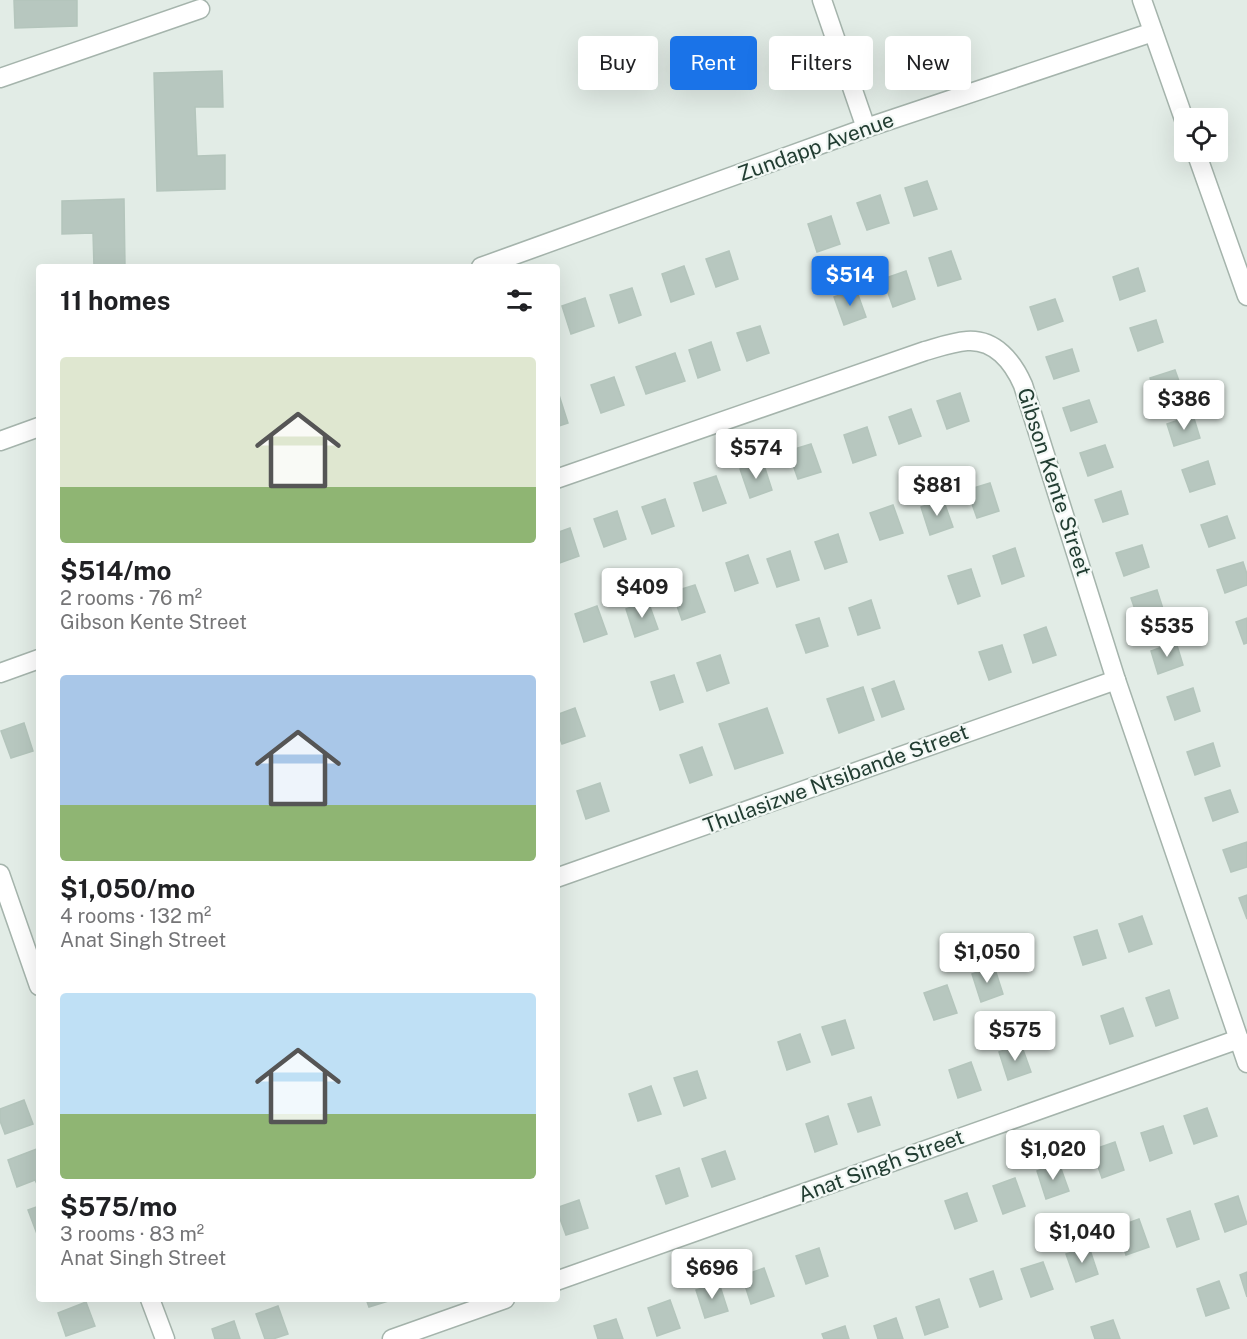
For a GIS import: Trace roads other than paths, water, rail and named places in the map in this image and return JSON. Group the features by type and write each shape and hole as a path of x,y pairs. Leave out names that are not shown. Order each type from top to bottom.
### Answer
{"street":[{"path":"822,0 866,128"},
{"path":"1142,0 1180,108"},
{"path":"0,78 200,9"},
{"name":"Zundapp Avenue","path":"489,264 866,128 1153,32"},
{"path":"1200,162 1243,272 1247,296"},
{"name":"Gibson Kente Street","path":"560,478 925,351 968,341 982,342 1007,357 1017,370 1023,385 1116,680 1247,1063"},
{"path":"0,441 36,428"},
{"path":"0,673 36,660"},
{"name":"Thulasizwe Ntsibande Street","path":"560,877 1116,680"},
{"path":"0,874 36,977"},
{"name":"Anat Singh Street","path":"560,1280 1239,1039"},
{"path":"151,1302 165,1339"},
{"path":"392,1339 497,1302"}]}
